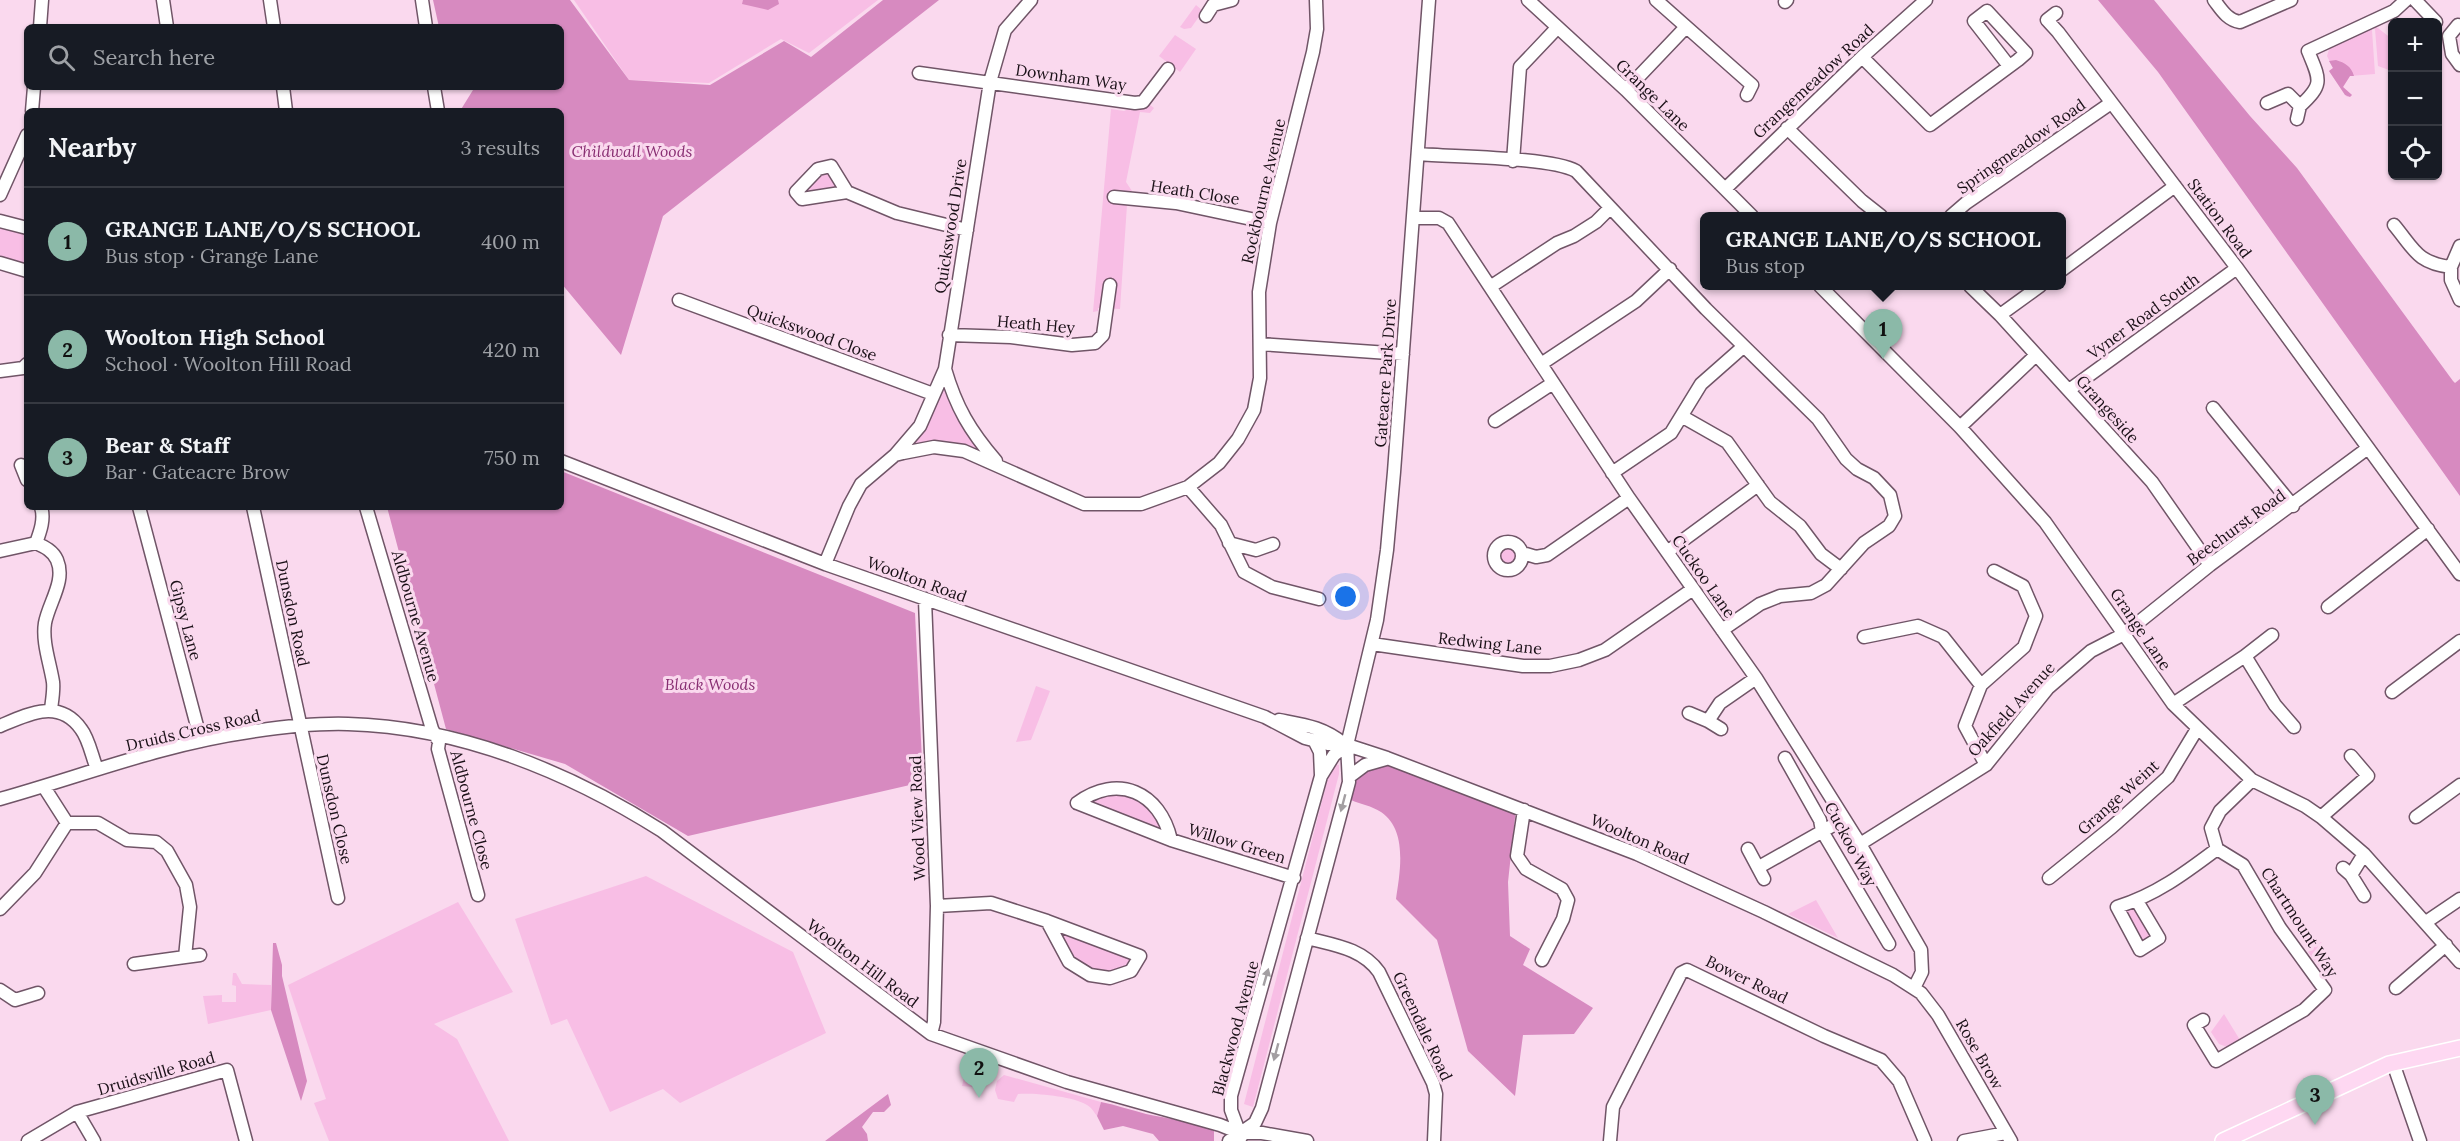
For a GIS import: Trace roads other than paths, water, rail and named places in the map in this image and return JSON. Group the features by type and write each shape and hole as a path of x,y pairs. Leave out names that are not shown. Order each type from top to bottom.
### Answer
{"main road":[{"path":"2223,1141 2393,1063 2460,1048"}],"street":[{"path":"40,24 42,0"},
{"path":"163,0 166,24"},
{"path":"270,0 274,24"},
{"path":"422,0 426,24"},
{"name":"Quickswood Drive","path":"895,455 920,426 945,369 990,82 1005,30 1030,0"},
{"path":"1206,16 1213,5 1232,0"},
{"name":"Rockbourne Avenue","path":"825,564 852,498 867,478 895,455 944,447 964,451 1084,504 1141,504 1188,488 1220,463 1238,439 1254,410 1260,378 1259,292 1270,223 1313,52 1317,29 1316,0"},
{"name":"Gateacre Park Drive","path":"1346,745 1372,644 1387,550 1429,0"},
{"name":"Grange Lane","path":"1528,0 1626,90 1748,212"},
{"path":"1656,0 1752,85 1747,95"},
{"name":"Grangemeadow Road","path":"1725,189 1862,57 1911,4 1926,0"},
{"path":"2214,0 2227,16 2240,22 2291,0"},
{"path":"2296,119 2300,106 2317,91 2319,77 2308,51 2394,10 2406,0"},
{"path":"2415,0 2432,18"},
{"path":"1862,57 1930,125 2026,53 1987,11 1974,21 2008,66"},
{"name":"Station Road","path":"2056,13 2047,20 2237,268 2460,574"},
{"path":"2449,36 2458,25"},
{"path":"1626,90 1686,27"},
{"path":"1513,161 1520,67 1557,28"},
{"path":"2442,28 2449,36 2452,54 2460,65"},
{"name":"Downham Way","path":"990,82 1135,104 1143,102 1168,69"},
{"path":"920,73 990,82"},
{"path":"32,108 34,90"},
{"path":"283,90 286,108"},
{"path":"434,90 438,108"},
{"path":"2268,103 2288,94 2300,106"},
{"name":"Springmeadow Road","path":"1955,212 1965,203 2111,104"},
{"path":"1787,128 1876,212"},
{"path":"0,195 24,142"},
{"path":"1419,154 1566,166 1576,171 1743,347 1818,419 1846,459 1874,478 1890,495 1895,516 1889,526 1864,543 1826,585 1811,593 1780,596 1760,604 1722,630"},
{"path":"2066,266 2175,186"},
{"path":"847,192 897,213 967,230"},
{"name":"Heath Close","path":"1114,197 1176,203 1270,223"},
{"path":"1490,287 1557,243 1574,236 1596,222 1610,208"},
{"name":"Cuckoo Lane","path":"1414,218 1439,218 1448,223 1612,473 1756,678 1860,844 1921,950 1922,972 1914,988"},
{"path":"0,221 24,227"},
{"path":"2394,225 2426,262 2451,267"},
{"path":"2460,246 2451,267 2451,280 2460,300"},
{"path":"0,263 24,270"},
{"name":"Vyner Road South","path":"2069,390 2237,268"},
{"path":"1541,364 1636,302 1670,269"},
{"name":"Heath Hey","path":"949,335 1011,337 1072,345 1095,344 1103,335 1110,285"},
{"name":"Grange Lane","path":"1825,290 1960,427 2045,522 2173,704 2252,780 2305,806 2364,854 2460,962"},
{"name":"Grangeside","path":"1975,290 2152,482 2210,565"},
{"path":"2000,315 2033,290"},
{"name":"Quickswood Close","path":"679,300 933,394"},
{"path":"1260,344 1403,354"},
{"path":"1612,473 1671,433 1683,417 1701,384 1743,347"},
{"path":"1960,427 2036,355"},
{"path":"0,372 9,372 24,367"},
{"name":"Rockbourne Avenue","path":"945,369 954,398 968,427 999,465"},
{"path":"1495,421 1553,383"},
{"path":"2213,408 2293,506"},
{"path":"1683,417 1727,442 1770,502 1800,526 1821,554 1840,569"},
{"name":"Beechurst Road","path":"2124,634 2210,565 2293,506 2368,448"},
{"name":"Woolton Road","path":"564,462 825,564 1265,717 1329,732 1346,745"},
{"path":"21,465 24,472"},
{"path":"1667,552 1758,485"},
{"path":"1188,488 1221,525 1244,572 1272,587 1319,599"},
{"path":"1522,556 1546,555 1629,498"},
{"path":"36,543 43,510"},
{"name":"Gipsy Lane","path":"140,510 201,741"},
{"name":"Dunsdon Road","path":"254,510 300,726"},
{"name":"Aldbourne Avenue","path":"367,510 434,735"},
{"path":"2328,607 2428,529"},
{"path":"0,551 36,543 48,548 57,560 59,584 45,624 53,684 51,709"},
{"path":"1229,543 1256,550 1273,544"},
{"path":"1986,765 1965,726 1981,685 2024,647 2036,616 2023,586 1994,571"},
{"name":"Redwing Lane","path":"1372,644 1522,666 1550,666 1579,660 1605,650 1692,589"},
{"name":"Wood View Road","path":"925,600 937,906 934,1022 931,1034"},
{"path":"1864,637 1918,626 1943,637 1981,685"},
{"name":"Oakfield Avenue","path":"1860,844 1986,765 2048,688 2091,651 2124,634"},
{"path":"2173,704 2272,635"},
{"path":"2392,692 2460,641"},
{"path":"2245,656 2275,705 2294,727"},
{"path":"1708,721 1720,703 1756,678"},
{"path":"0,726 33,712 51,709 68,716 82,730 97,769"},
{"path":"1689,713 1721,729"},
{"name":"Woolton Road","path":"1265,717 1315,742 1346,745 1387,758 1637,854 1757,908 1893,975 1914,988"},
{"name":"Druids Cross Road","path":"0,799 97,769 201,741 248,732 300,726 348,724 434,735"},
{"name":"Dunsdon Close","path":"300,726 338,898"},
{"name":"Grange Weint","path":"2049,878 2112,827 2168,777 2197,729"},
{"name":"Aldbourne Close","path":"434,735 439,742 438,749 478,894"},
{"name":"Woolton Hill Road","path":"434,735 497,751 559,775 617,802 662,831 931,1034 1058,1079 1220,1125 1241,1137 1262,1133 1307,1141"},
{"name":"Blackwood Avenue","path":"1315,742 1320,752 1321,776"},
{"path":"1229,1141 1241,1137 1255,1123 1262,1108 1349,777 1346,745"},
{"name":"Blackwood Avenue","path":"1241,1137 1231,1110 1231,1096 1321,776 1334,755 1346,745"},
{"path":"2321,817 2368,776 2351,756"},
{"path":"1349,777 1365,765 1387,758"},
{"name":"Cuckoo Way","path":"1785,758 1820,820 1822,831 1889,944"},
{"path":"2137,901 2175,881 2217,849 2211,828 2220,811 2252,780"},
{"path":"2416,817 2460,785"},
{"path":"44,787 67,823"},
{"name":"Willow Green","path":"1171,840 1161,813 1135,791 1102,790 1089,794 1077,803 1171,840 1294,878"},
{"path":"1524,810 1517,856 1526,869 1562,889 1568,900 1563,919 1542,960"},
{"path":"1748,849 1762,873 1822,831 1844,819"},
{"path":"0,909 35,873 67,823"},
{"path":"67,823 98,823 127,840 156,842 167,851 186,885 190,907 185,957"},
{"name":"Chartmount Way","path":"2203,1020 2194,1025 2216,1061 2304,1011 2325,990 2280,928 2243,865 2217,849"},
{"path":"2364,854 2347,871 2364,896"},
{"path":"2426,922 2460,899"},
{"path":"937,906 991,903 1057,924 1140,956 1131,971 1110,978 1090,975 1069,962 1047,921"},
{"name":"Greendale Road","path":"1307,938 1356,952 1367,958 1379,972 1433,1083 1436,1094 1434,1141"},
{"path":"2396,988 2446,945"},
{"path":"134,964 200,955"},
{"name":"Bower Road","path":"1610,1141 1613,1107 1681,973 1687,970 1881,1060 1899,1081 1926,1141"},
{"name":"Rose Brow","path":"1914,988 1922,993 1938,1015 2008,1137"},
{"path":"0,990 15,1000 38,993"},
{"path":"2393,1063 2420,1141"},
{"name":"Druidsville Road","path":"28,1141 77,1112 227,1070 246,1141"},
{"path":"77,1112 94,1141"},
{"path":"1964,1141 2008,1137"}],"place":[{"name":"GRANGE LANE/O/S SCHOOL","path":"1883,359"},
{"name":"Woolton High School","path":"979,1098"},
{"name":"Bear & Staff","path":"2315,1125"}],"park label":[{"name":"Childwall Woods","path":"632,151"},
{"name":"Black Woods","path":"710,684"}]}
